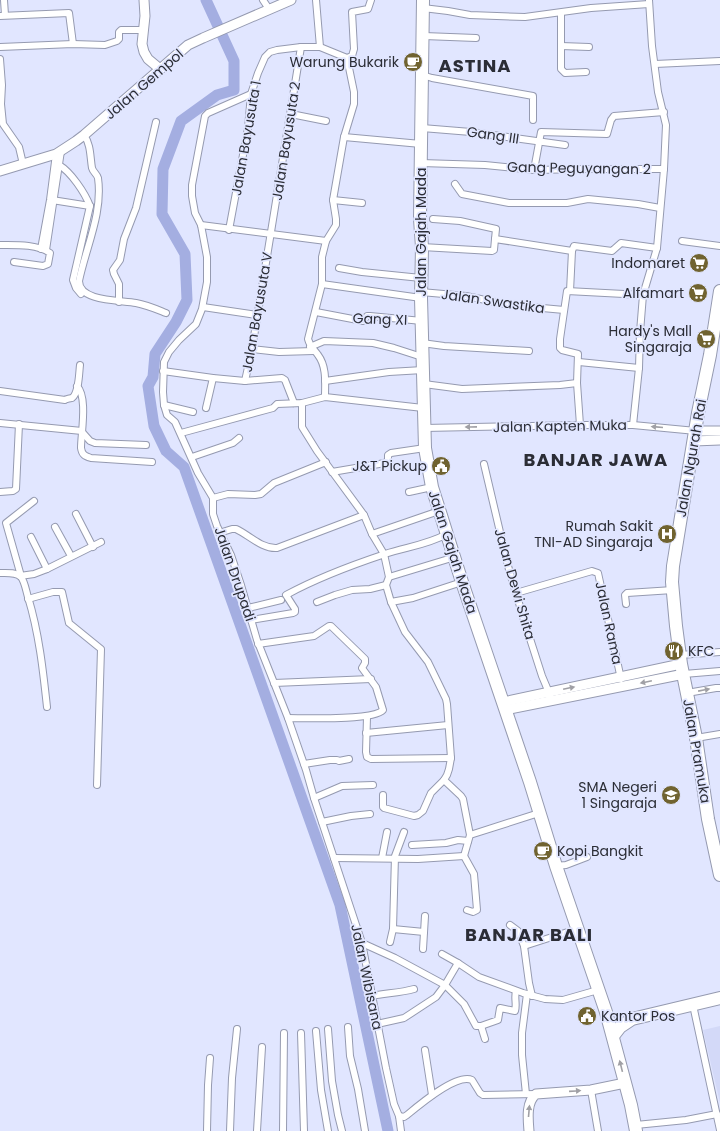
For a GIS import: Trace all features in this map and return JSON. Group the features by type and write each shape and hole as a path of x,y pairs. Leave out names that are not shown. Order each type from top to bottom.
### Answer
{"highway":[{"name":"Jalan Gajah Mada","path":"423,4 424,36 422,128 420,144 422,357 425,448 432,487 446,534 455,557 556,866 606,1012 636,1128"},
{"name":"Jalan Ngurah Rai","path":"682,664 676,626 673,566 720,291"},
{"name":"Jalan Pramuka","path":"682,664 696,738 699,766 720,871"},
{"path":"606,1012 613,1017 632,1019 720,998"},
{"path":"613,1036 620,1027 632,1019"}],"street":[{"path":"4,0 3,15 70,13 73,44"},
{"path":"144,0 145,16 142,44 148,59 160,68"},
{"path":"263,0 269,9"},
{"name":"Jalan Gempol","path":"0,171 58,152 84,135 188,45 291,0"},
{"path":"316,0 320,47 347,58 352,56 354,49 352,12 368,9 372,0"},
{"path":"423,4 470,15 525,17 649,2 652,46 658,92 664,112 666,126 657,248 643,295 639,368 633,425"},
{"path":"560,13 561,69 565,73 586,72"},
{"path":"0,47 73,44 105,45 117,41 121,30 144,30"},
{"path":"424,36 476,38"},
{"path":"561,46 589,47"},
{"name":"Jalan Bayusuta 1","path":"229,230 248,128 251,94 265,57 270,52 301,47 320,47"},
{"name":"Jalan Bayusuta 2","path":"271,234 301,47"},
{"path":"326,397 324,367 318,355 312,349 308,339 312,318 316,312 322,284 322,257 326,240 336,225 333,200 344,137 354,99 347,58"},
{"path":"0,59 3,124 19,147 23,164"},
{"path":"655,64 720,61"},
{"path":"422,75 533,96 533,120"},
{"name":"Jalan Drupadi","path":"251,94 208,113 205,116 192,196 195,213 201,226 207,257 207,282 203,307 196,324 179,340 169,352 164,362 162,392 167,415 175,422 198,473 213,498 213,514 219,533 231,555 258,644 288,718 314,798"},
{"path":"534,170 541,132 607,134 611,120 614,116 664,112"},
{"path":"291,114 326,121"},
{"path":"119,302 119,284 113,270 120,260 122,243 136,208 156,122"},
{"name":"Gang III","path":"422,128 471,132 565,145"},
{"path":"84,135 89,145 93,170 98,176 98,194 96,214 79,285 81,290 86,293 119,302 142,304 166,313"},
{"path":"344,137 420,144"},
{"path":"52,200 59,165 58,152"},
{"path":"44,250 58,152"},
{"name":"Gang Peguyangan 2","path":"421,164 485,165 534,170 664,169"},
{"path":"59,165 65,168 72,176 90,206 73,280 78,292 96,299 99,303"},
{"path":"455,184 462,194 509,203 567,204 588,200 638,204 660,208"},
{"path":"52,200 90,206"},
{"path":"333,200 362,203"},
{"path":"422,247 492,252 494,250 496,229 460,221 433,219"},
{"path":"201,226 326,240"},
{"name":"Jalan Bayusuta V","path":"163,371 245,381 252,349 271,234"},
{"path":"495,239 573,248 612,250 622,243 657,248"},
{"path":"682,242 720,246"},
{"path":"0,245 23,246 44,250 50,253 48,264 45,265 14,262"},
{"path":"573,248 560,348 562,350 578,354 577,383 580,425"},
{"path":"339,268 421,278"},
{"name":"Jalan Swastika","path":"322,284 421,295 466,296 510,305 564,310"},
{"path":"568,291 643,295"},
{"path":"203,307 257,316"},
{"name":"Gang XI","path":"316,312 363,321 367,316 370,316 422,321"},
{"path":"252,349 279,352 312,349 324,341 373,343 422,357"},
{"path":"422,342 444,346 529,351"},
{"path":"578,362 639,368"},
{"path":"0,391 65,400 72,398 76,393 80,365"},
{"path":"325,381 389,372 423,370"},
{"path":"206,408 213,378"},
{"path":"245,381 282,378 285,380 294,404"},
{"path":"424,384 462,389 577,383"},
{"path":"77,386 80,389 82,396 82,453 91,458 152,462"},
{"path":"181,433 273,408 277,404 302,403 326,397 423,408"},
{"path":"302,403 302,426 317,451 364,515 372,534 384,554 389,577 386,584 391,602 405,632 428,662 446,699 451,758 447,775 444,780 431,793 423,811 416,816 383,807 383,795"},
{"path":"164,406 193,412"},
{"path":"0,423 82,431 90,441 95,443 146,445"},
{"path":"0,492 13,491 16,488 19,424"},
{"name":"Jalan Kapten Muka","path":"424,428 633,425 695,436"},
{"path":"695,436 720,431"},
{"path":"695,436 720,440"},
{"path":"192,457 233,443 239,438"},
{"path":"332,472 385,462 388,460 388,455 391,453 425,448"},
{"path":"213,498 228,494 255,496 261,494 274,483 326,462"},
{"name":"Jalan Dewi Shita","path":"484,464 508,566 542,676 552,701"},
{"path":"408,492 432,487"},
{"path":"34,501 6,523 35,621 41,650 47,707"},
{"path":"372,534 439,511"},
{"path":"76,514 93,547"},
{"path":"219,533 236,529 264,545 277,548 364,515"},
{"path":"55,527 71,556"},
{"path":"251,620 295,612 295,609 286,596 323,577 384,554 426,543 446,534"},
{"path":"31,538 47,569"},
{"path":"0,573 21,576 34,574 101,542"},
{"path":"389,577 455,557"},
{"name":"Jalan Rama","path":"516,593 592,570 596,571 598,573 622,687"},
{"path":"391,602 413,598 462,582"},
{"path":"317,602 352,590 370,589 386,584"},
{"path":"626,604 625,595 627,593 673,590"},
{"path":"28,599 53,592 62,592 69,624 101,649 97,785"},
{"path":"248,608 281,600"},
{"path":"258,644 314,636 331,626 365,659 365,663 362,668 376,687 383,710 367,717 288,718"},
{"path":"504,706 552,701 622,687 682,664 720,652"},
{"path":"504,706 549,692 682,664 720,671"},
{"path":"274,683 371,679"},
{"path":"687,693 720,688"},
{"path":"367,717 366,755 371,759 451,758"},
{"path":"366,734 448,725"},
{"path":"696,738 720,734"},
{"path":"304,764 330,760 349,760"},
{"path":"444,780 463,799 469,838 464,856 474,874 477,910 475,912 467,910"},
{"path":"314,798 342,786 373,786"},
{"name":"Jalan Wibisana","path":"314,798 362,943 371,996 391,1089 399,1116 401,1131"},
{"path":"412,845 446,843 469,838 539,813"},
{"path":"322,822 370,814"},
{"path":"382,858 386,832"},
{"path":"390,942 396,852 404,832"},
{"path":"334,858 382,858 395,860 464,856"},
{"path":"556,866 566,865 587,857"},
{"path":"423,949 425,916"},
{"path":"510,925 518,931 524,946 529,983 529,995 522,1033 526,1094"},
{"path":"392,929 424,932"},
{"path":"524,946 577,929"},
{"path":"362,943 395,958 445,985 464,1004 476,1026 481,1026 498,1020 500,1008 515,1011 516,1002 514,996 516,991"},
{"path":"442,954 479,977 516,991 545,999 563,1000 598,990"},
{"path":"377,1024 404,1018 436,997 458,963"},
{"path":"371,996 392,992 399,993 414,989"},
{"path":"693,1005 720,1130"},
{"path":"481,1026 485,1038"},
{"path":"348,1027 350,1056 358,1089 364,1131"},
{"path":"230,1131 236,1029"},
{"path":"328,1029 332,1081 342,1131"},
{"path":"316,1031 321,1090 328,1131"},
{"path":"283,1131 284,1033"},
{"path":"301,1033 304,1131"},
{"path":"257,1131 262,1047"},
{"path":"425,1050 432,1095"},
{"path":"207,1131 210,1058"},
{"path":"399,1116 404,1117 446,1086 466,1078 472,1080 480,1093 484,1095 536,1094 591,1090 625,1083"},
{"path":"591,1090 598,1131"},
{"path":"529,1131 529,1108 532,1098 536,1094"},
{"path":"636,1128 717,1114"}],"shaded area":[{"path":"720,1026 720,1103 703,1030"}],"waterway":[{"path":"206,0 234,61 234,90 217,95 181,121 163,169 162,214 185,254 187,300 176,322 155,354 153,377 148,386 154,426 166,451 184,467 340,905 388,1131"}],"place":[{"name":"Warung Bukarik","path":"413,62"},
{"name":"Indomaret","path":"699,263"},
{"name":"Alfamart","path":"698,293"},
{"name":"Hardy's Mall Singaraja","path":"706,339"},
{"name":"J&T Pickup","path":"441,466"},
{"name":"Rumah Sakit TNI-AD Singaraja","path":"667,534"},
{"name":"KFC","path":"674,651"},
{"name":"SMA Negeri 1 Singaraja","path":"671,795"},
{"name":"Kopi Bangkit","path":"543,851"},
{"name":"Kantor Pos","path":"587,1016"}],"district":[{"name":"ASTINA","path":"475,65"},
{"name":"BANJAR JAWA","path":"596,459"},
{"name":"BANJAR BALI","path":"529,934"}]}
